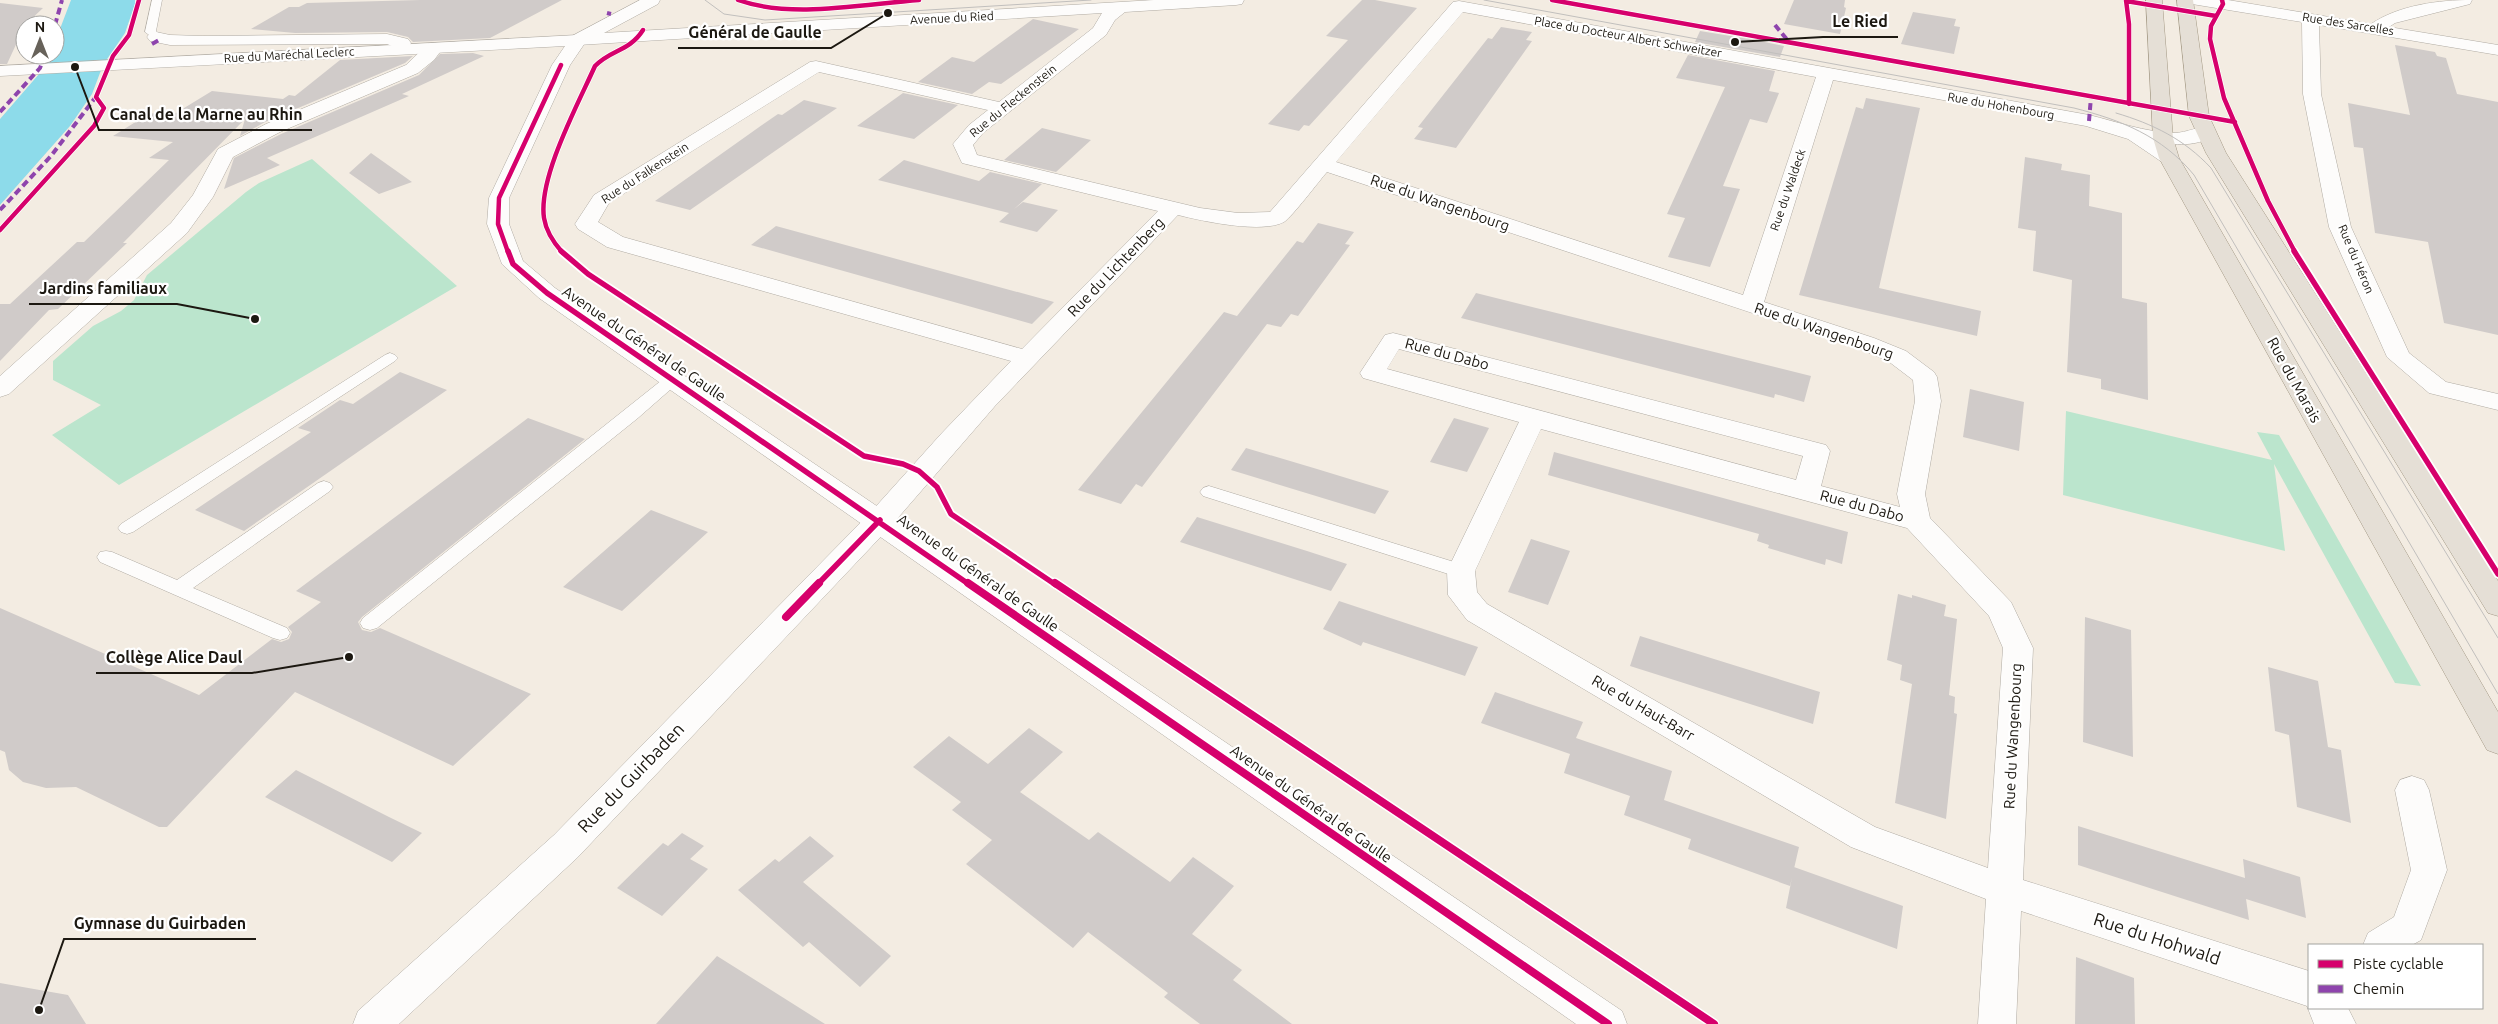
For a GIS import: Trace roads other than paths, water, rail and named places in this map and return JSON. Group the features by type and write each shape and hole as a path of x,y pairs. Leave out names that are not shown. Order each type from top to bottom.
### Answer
{"main road":[{"name":"Rue du Marais","path":"2154,0 2166,148 2498,741"},
{"path":"2185,0 2199,116 2205,132 2231,177 2498,605"}],"street":[{"path":"578,40 652,0"},
{"name":"Avenue du Ried","path":"578,40 993,8 1121,7 1236,0"},
{"name":"Rue des Sarcelles","path":"2198,0 2498,50"},
{"path":"2375,28 2389,19 2454,1"},
{"name":"Place du Docteur Albert Schweitzer","path":"1459,6 1826,74"},
{"name":"Rue du Lichtenberg","path":"880,520 928,464 1173,208 1214,218 1253,222 1277,217 1459,6"},
{"name":"Rue du Fleckenstein","path":"1121,7 1108,17 1100,31 976,129 963,144 969,159 1173,208"},
{"name":"Rue du Héron","path":"2310,18 2312,94 2340,227 2399,357 2438,388 2498,402"},
{"path":"156,37 170,40 202,41 386,39 402,43 400,49"},
{"name":"Rue du Maréchal Leclerc","path":"0,71 578,40"},
{"name":"Avenue du Général de Gaulle","path":"578,40 561,65 499,198 498,224 514,264 547,293 880,520 1608,1024"},
{"path":"0,388 179,228 203,197 225,152 274,128 412,69 428,56 434,48"},
{"name":"Rue du Falkenstein","path":"1002,108 816,66 600,199 586,224 615,242 1028,358"},
{"name":"Rue du Hohenbourg","path":"1826,74 2089,121 2121,129 2166,148 2188,137 2205,132"},
{"name":"Rue du Waldeck","path":"1751,306 1826,74"},
{"name":"Rue du Wangenbourg","path":"1323,164 1866,343 1898,356 1925,377 1928,401 1911,494 1917,521 2001,610 2018,648 1997,1024"},
{"name":"Rue du Dabo","path":"1806,492 1816,451 1393,340 1372,373 1533,420 1806,492 1917,521"},
{"name":"Rue du Haut-Barr","path":"1533,420 1461,571 1462,595 1477,612 1863,837 2005,890"},
{"name":"Rue du Guirbaden","path":"372,1024 566,846 880,520"},
{"path":"2383,944 2408,928 2429,870 2412,790"},
{"name":"Rue du Hohwald","path":"2005,890 2308,989"},
{"path":"2326,1009 2337,1024"}],"lane":[{"path":"156,37 150,32 157,0"},
{"path":"127,528 390,358"},
{"path":"370,623 632,414 673,379"},
{"path":"178,589 324,487"},
{"path":"1209,492 1461,571"},
{"path":"106,557 280,633"}],"water":[{"path":"71,0 135,0 125,33 103,65 92,94 70,126 0,205 0,119 46,65 65,65 65,16"}],"tram line":[{"path":"705,0 724,14 765,20 1091,0"},
{"path":"1484,0 2074,108 2124,124 2154,140 2182,161 2194,175 2498,694"},
{"path":"2116,113 2143,122 2167,134 2190,149 2211,168 2498,638"}],"place":[{"name":"Général de Gaulle","path":"888,13"},
{"name":"Le Ried","path":"1735,42"},
{"name":"Canal de la Marne au Rhin","path":"75,67"},
{"name":"Jardins familiaux","path":"255,319"},
{"name":"Collège Alice Daul","path":"349,657"},
{"name":"Gymnase du Guirbaden","path":"39,1010"}]}
